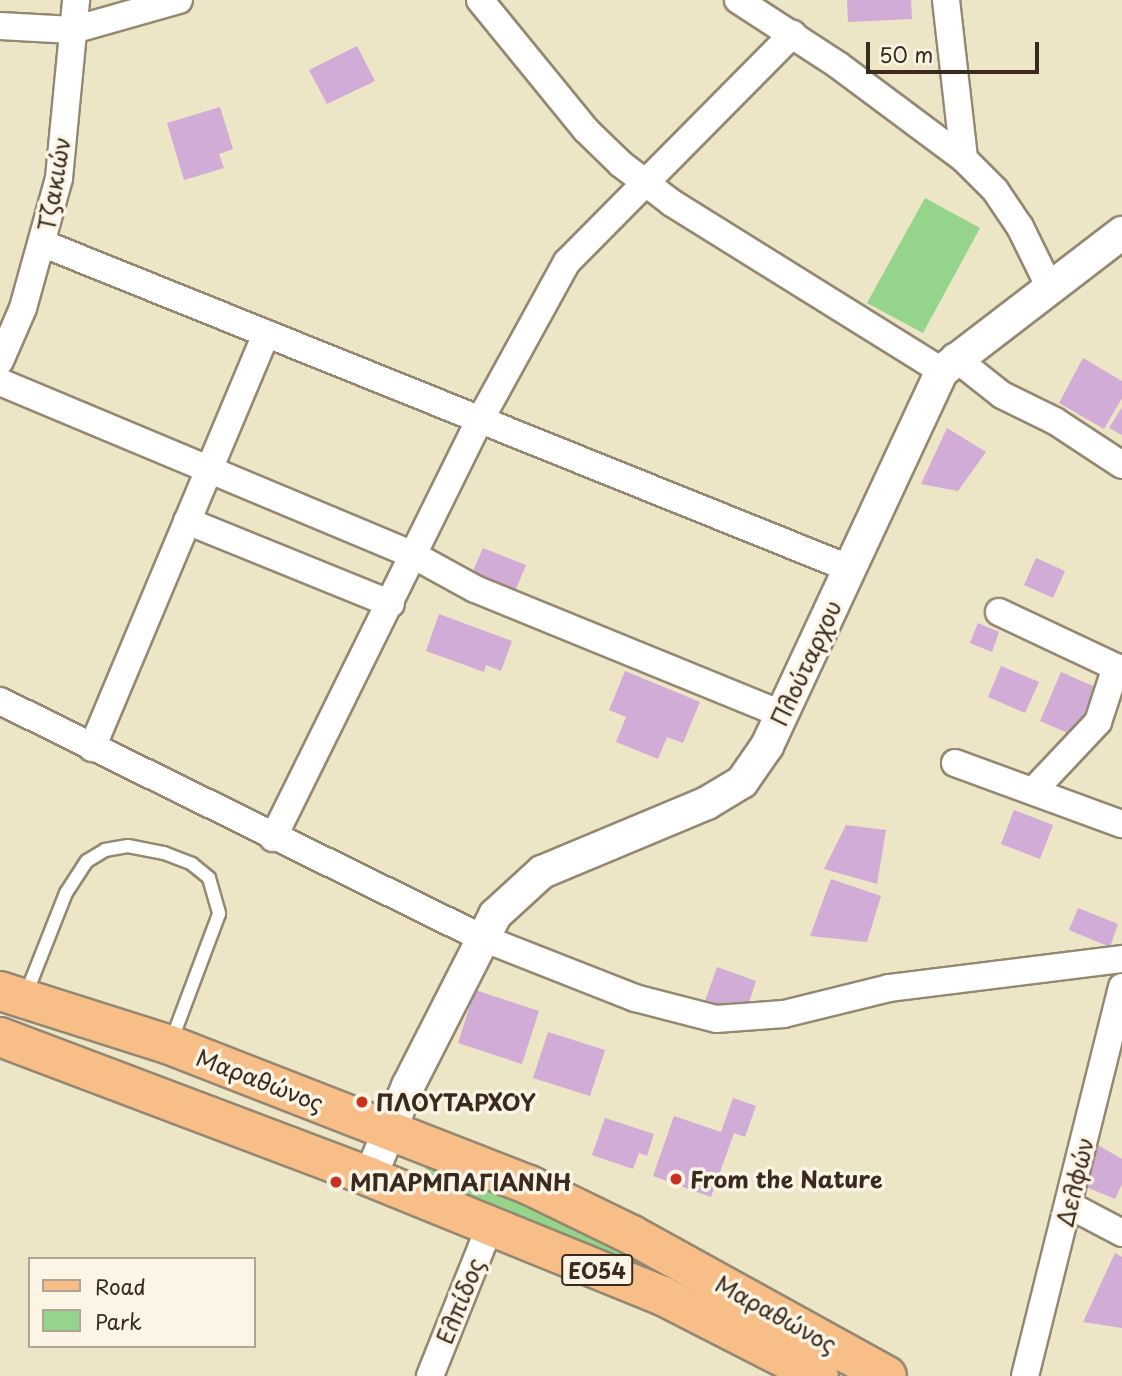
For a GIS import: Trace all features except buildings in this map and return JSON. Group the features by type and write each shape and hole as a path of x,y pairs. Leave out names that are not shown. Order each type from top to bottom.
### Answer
{"main road":[{"name":"Μαραθώνος","path":"13,994 170,1045 388,1148 490,1226 674,1301 819,1376"},
{"name":"Μαραθώνος","path":"0,1035 388,1148 620,1229 887,1376"}],"street":[{"name":"Τζακιών","path":"0,361 44,244 60,178 76,0"},
{"path":"0,26 73,30 179,0"},
{"path":"480,0 586,130 644,181 948,364 1055,421 1122,465"},
{"path":"738,0 793,34 964,159 995,190 1020,227 1049,286"},
{"path":"946,0 964,159"},
{"path":"273,838 391,604 480,419 566,262 793,34"},
{"name":"Πλούταρχου","path":"388,1148 480,937 508,901 542,872 732,790 758,761 948,364 1122,233"},
{"path":"44,244 851,569"},
{"path":"92,748 266,334"},
{"path":"0,382 415,555 475,589 781,714"},
{"path":"187,521 391,604"},
{"path":"999,612 1119,668 1098,722 1033,791"},
{"path":"0,701 273,838 480,937 635,998 716,1019 784,1014 889,988 1122,959"},
{"path":"955,763 1122,824"},
{"name":"Δελφών","path":"1025,1376 1069,1205 1111,1089 1122,987"},
{"path":"1069,1205 1122,1233"},
{"name":"Ελπίδος","path":"430,1376 490,1226"}],"lane":[{"path":"13,994 66,893 87,861 105,850 128,846 164,853 192,864 209,878 219,914 170,1045"}],"green space":[{"path":"925,198 980,228 923,333 867,303"},
{"path":"427,1164 505,1190 763,1323 423,1178"}],"place":[{"name":"ΠΛΟΥΤΑΡΧΟΥ","path":"362,1102"},
{"name":"From the Nature","path":"676,1179"},
{"name":"ΜΠΑΡΜΠΑΓΙΑΝΝΗ","path":"336,1182"}]}
